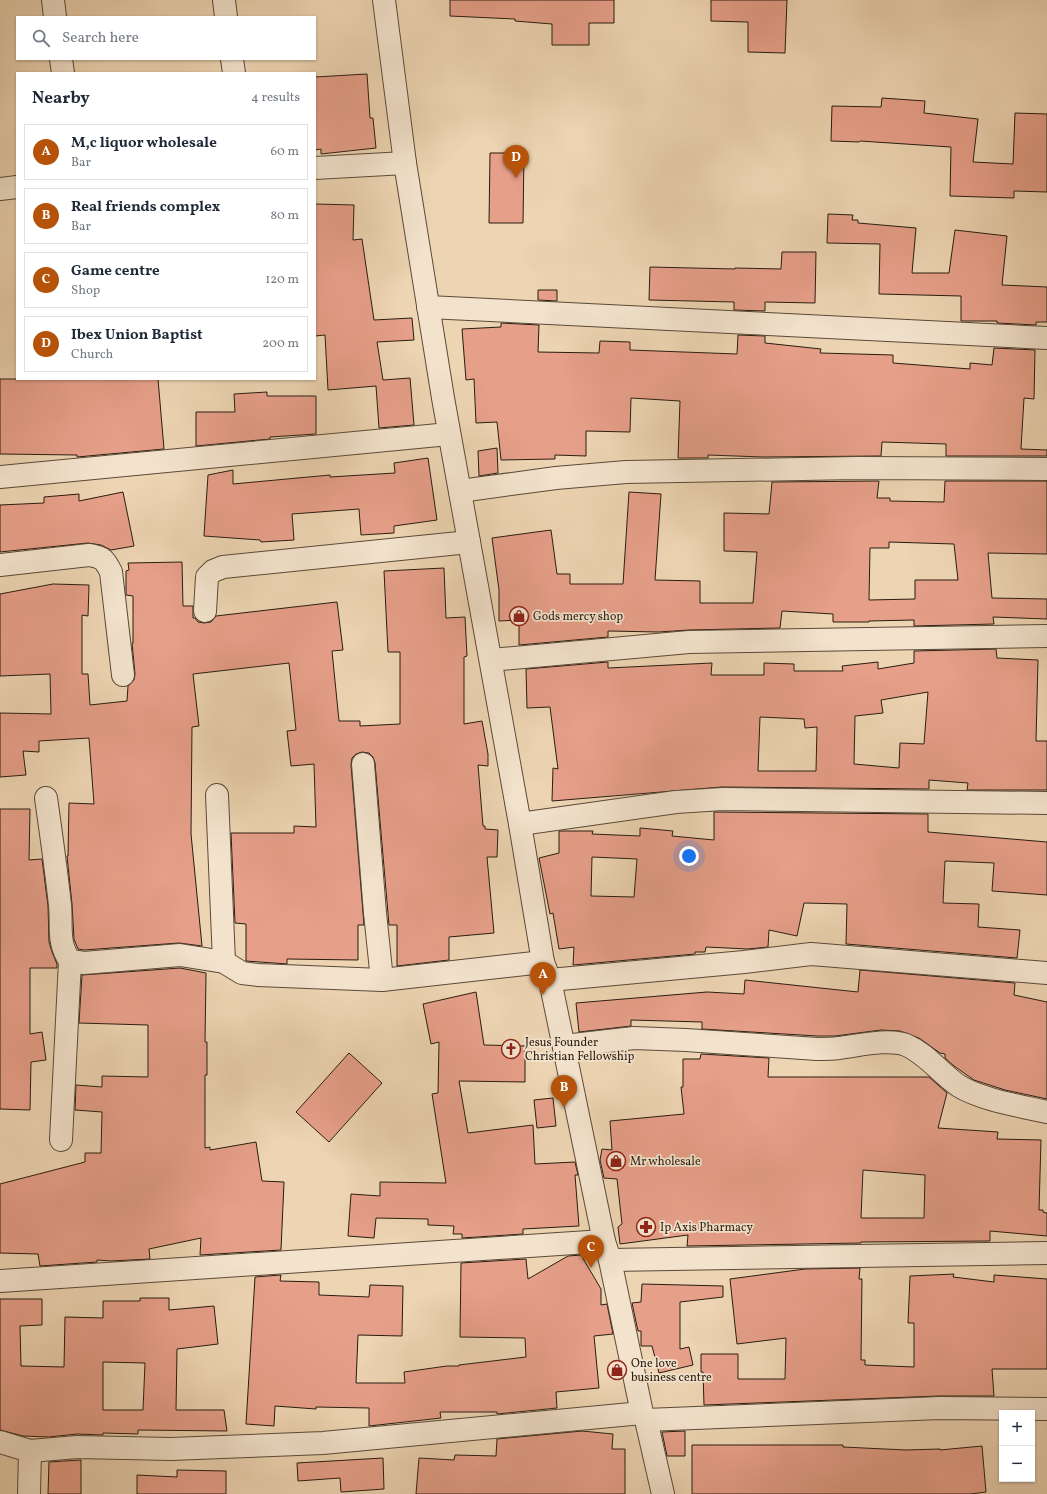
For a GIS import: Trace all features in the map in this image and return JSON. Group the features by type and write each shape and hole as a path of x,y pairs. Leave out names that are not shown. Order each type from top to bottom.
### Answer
{"street":[{"path":"53,0 56,16"},
{"path":"224,0 226,16"},
{"path":"384,0 405,163 449,434 547,971 644,1417 663,1494"},
{"path":"61,60 63,72"},
{"path":"232,60 234,72"},
{"path":"316,168 405,163"},
{"path":"0,189 16,188"},
{"path":"428,306 1047,338"},
{"path":"0,477 449,434"},
{"path":"460,491 556,478 626,472 856,468 1047,470"},
{"path":"205,611 207,577 213,571 223,567 469,542"},
{"path":"0,565 89,554 99,556 106,562 111,572 122,675"},
{"path":"491,660 689,642 1047,636"},
{"path":"363,764 382,980"},
{"path":"217,795 224,962"},
{"path":"46,798 60,906 60,936 63,952 70,961 60,1140"},
{"path":"520,824 676,802 723,799 1047,803"},
{"path":"70,961 84,963 180,955 224,962 242,973 258,975 382,980 744,962 811,954 1047,973"},
{"path":"564,1046 634,1038 818,1049 864,1044 887,1043 905,1045 928,1059 960,1086 978,1095 1047,1112"},
{"path":"0,1281 607,1250 1047,1253"},
{"path":"0,1442 30,1451 77,1447 171,1449 323,1443 644,1417 940,1408 1047,1409"},
{"path":"29,1494 30,1451"}],"building":[{"path":"450,0 614,0 614,23 589,23 589,45 552,45 552,24 515,21 515,19 450,16"},
{"path":"711,0 787,0 785,53 748,52 748,22 711,21"},
{"path":"367,74 370,118 373,118 376,148 321,154 321,149 316,150 316,77"},
{"path":"882,98 925,101 924,113 978,119 973,162 1013,164 1015,113 1047,114 1047,192 1014,191 1014,198 950,196 951,147 860,141 831,141 832,106 881,107"},
{"path":"490,153 524,153 523,223 489,223"},
{"path":"316,204 354,205 353,240 362,239 374,320 412,318 414,340 377,342 383,380 410,378 414,425 379,428 376,386 328,390 325,335 316,336"},
{"path":"828,214 853,215 852,220 858,220 858,223 916,228 912,273 949,273 955,230 1007,236 1002,285 1047,287 1047,322 1036,322 1036,325 997,323 997,321 961,321 961,296 879,294 880,244 827,243"},
{"path":"782,252 816,252 815,303 765,302 765,311 734,310 734,302 649,300 650,267 781,269"},
{"path":"538,290 557,290 557,301 538,300"},
{"path":"501,323 539,325 538,352 599,353 600,341 630,342 630,350 737,354 738,335 765,336 765,343 821,349 820,353 893,355 893,363 970,369 970,363 992,365 994,348 1035,350 1034,399 1024,398 1021,449 1047,450 1047,456 946,456 946,444 882,442 881,456 763,457 708,455 708,458 678,458 680,401 631,398 630,432 586,431 586,456 555,455 555,459 501,460 497,422 476,423 474,379 466,380 462,329 501,327"},
{"path":"0,379 158,380 164,449 77,457 77,455 0,454"},
{"path":"267,392 267,396 316,396 316,434 270,437 270,439 196,446 196,412 235,412 234,394"},
{"path":"497,448 498,473 479,476 478,451"},
{"path":"428,458 437,520 394,526 394,533 361,535 359,509 292,514 294,540 261,542 260,540 204,536 208,475 233,470 233,484 330,475 330,477 395,473 394,463"},
{"path":"879,481 877,498 890,498 890,501 944,502 945,481 1047,481 1047,554 988,553 992,598 1047,599 1047,619 993,617 994,624 914,626 914,620 833,622 833,614 782,611 780,628 659,632 608,631 608,637 519,645 519,620 499,621 499,590 492,538 551,530 557,574 570,574 570,584 623,584 629,492 661,494 655,580 700,581 700,603 753,603 757,552 724,551 724,513 769,514 772,482","holes":["889,542 954,544 958,580 915,580 915,599 869,600 870,548 889,548"]},
{"path":"123,492 134,546 111,550 101,545 88,543 0,552 0,505 44,503 44,497 79,494 79,501"},
{"path":"182,562 183,606 193,606 193,618 195,618 198,622 211,622 216,616 337,602 343,650 332,651 339,721 360,721 360,726 400,724 400,652 388,652 384,571 444,568 446,618 465,617 467,656 464,657 464,724 482,721 488,754 488,766 478,765 483,826 485,826 485,829 498,830 497,857 487,857 494,933 449,937 449,960 397,966 397,925 389,925 375,763 373,757 369,753 362,752 356,754 352,758 351,765 364,925 358,925 358,960 287,959 287,964 246,961 246,924 235,923 231,833 294,833 294,826 316,827 314,764 291,766 287,731 296,730 289,663 193,674 199,726 192,727 191,834 202,946 179,943 84,950 78,949 74,939 67,856 69,803 94,804 89,738 39,741 39,752 23,751 26,775 0,777 0,713 51,714 50,674 0,676 0,594 53,584 89,585 88,616 82,615 82,674 88,674 90,705 127,701 128,686 134,680 135,674 132,643 133,596 126,595 126,571 129,570 128,563"},
{"path":"996,649 997,658 1038,660 1036,741 1047,741 1047,790 967,790 968,783 929,780 929,789 722,787 552,801 553,768 558,769 550,707 527,708 526,669 608,662 608,668 712,663 711,675 764,675 764,663 794,664 794,671 843,671 842,666 878,662 878,669 914,663 914,651","holes":["928,692 924,744 900,743 899,768 854,764 855,716 883,713 881,700","760,717 804,719 805,728 817,727 816,771 758,771"]},
{"path":"0,809 30,809 29,860 42,859 48,906 49,942 57,964 57,968 30,968 30,1034 42,1032 46,1060 31,1062 30,1110 0,1109"},
{"path":"714,812 928,814 928,832 1047,842 1047,895 992,891 994,863 945,861 943,903 979,904 978,927 1020,930 1017,958 846,944 847,904 804,903 797,936 769,930 768,947 748,949 706,947 705,952 695,952 695,954 573,965 574,947 559,949 553,913 550,914 539,858 559,853 559,831 593,831 592,834 640,836 640,828 673,831 672,836 714,840","holes":["592,857 637,859 634,897 591,896"]},
{"path":"180,968 206,973 205,1042 207,1042 207,1075 205,1075 205,1148 210,1147 210,1150 256,1142 262,1181 284,1182 281,1250 200,1255 201,1238 149,1249 150,1259 111,1261 97,1260 97,1262 40,1266 38,1254 0,1253 0,1184 85,1162 85,1153 101,1153 102,1112 75,1110 76,1085 102,1087 102,1076 148,1077 148,1025 79,1023 82,975"},
{"path":"860,970 1015,983 1014,995 1047,1002 1047,1099 1005,1090 974,1080 945,1058 945,1054 940,1053 919,1038 900,1031 881,1030 835,1036 817,1036 702,1029 702,1022 631,1020 631,1026 579,1032 576,1003 707,992 744,994 745,980 858,992"},
{"path":"476,992 484,1045 525,1046 525,1082 459,1081 468,1133 533,1125 535,1164 575,1162 578,1175 575,1175 579,1226 523,1229 523,1234 462,1238 462,1234 453,1234 454,1226 428,1225 428,1219 376,1218 374,1238 348,1236 351,1194 380,1196 380,1182 446,1183 432,1094 438,1093 439,1042 431,1044 423,1004"},
{"path":"349,1053 382,1083 329,1142 296,1112"},
{"path":"701,1054 769,1058 768,1077 929,1077 947,1093 938,1128 998,1132 997,1139 1041,1140 1039,1210 1043,1210 1043,1212 1047,1213 1047,1236 990,1231 990,1241 687,1246 688,1235 620,1244 618,1227 622,1224 617,1179 604,1178 600,1160 602,1149 612,1150 610,1121 684,1114 681,1087 683,1087 683,1059 700,1059","holes":["863,1170 925,1175 924,1218 861,1218"]},
{"path":"553,1098 556,1126 537,1128 534,1100"},
{"path":"581,1255 601,1289 601,1305 607,1304 613,1334 594,1336 599,1388 556,1392 557,1408 497,1414 497,1412 440,1412 441,1418 369,1426 369,1408 316,1407 316,1409 275,1406 274,1426 246,1424 255,1277 281,1275 280,1281 319,1282 319,1295 369,1297 370,1285 403,1286 402,1336 358,1335 356,1383 405,1383 404,1372 526,1357 525,1338 460,1337 461,1263 526,1259 528,1279 568,1256"},
{"path":"860,1268 859,1279 862,1279 861,1360 865,1360 865,1365 914,1367 914,1323 908,1323 910,1276 954,1274 953,1277 994,1282 994,1275 1047,1279 1047,1369 992,1369 994,1396 939,1396 704,1405 701,1354 738,1354 738,1379 785,1379 786,1338 737,1344 730,1279 805,1269"},
{"path":"642,1284 723,1286 723,1297 680,1302 680,1349 689,1347 693,1365 659,1373 652,1346 641,1346 641,1331 638,1331 632,1303 641,1302"},
{"path":"140,1298 169,1298 169,1310 214,1306 218,1344 177,1349 176,1410 224,1410 227,1431 138,1430 138,1434 103,1433 103,1435 77,1434 49,1437 23,1436 0,1430 0,1299 42,1299 42,1325 20,1326 21,1366 64,1367 65,1317 103,1318 103,1301 140,1301","holes":["103,1362 145,1363 143,1410 103,1410"]},
{"path":"582,1431 613,1434 612,1449 625,1449 625,1494 416,1494 419,1458 454,1460 455,1455 496,1456 497,1439"},
{"path":"685,1431 685,1456 667,1456 662,1432"},
{"path":"692,1445 843,1445 843,1447 906,1450 940,1450 982,1446 986,1492 970,1494 692,1494"},
{"path":"383,1458 384,1489 341,1492 340,1478 298,1481 297,1463"},
{"path":"81,1460 81,1494 48,1494 49,1462"},
{"path":"177,1470 226,1471 226,1494 137,1494 137,1475 177,1477"}],"place":[{"name":"Ibex Union Baptist","path":"516,178"},
{"name":"Gods mercy shop","path":"519,616"},
{"name":"M,c liquor wholesale","path":"543,995"},
{"name":"Jesus Founder Christian Fellowship","path":"511,1049"},
{"name":"Real friends complex","path":"564,1108"},
{"name":"Mr wholesale","path":"616,1161"},
{"name":"Ip Axis Pharmacy","path":"646,1227"},
{"name":"Game centre","path":"591,1268"},
{"name":"One love business centre","path":"617,1370"}]}
